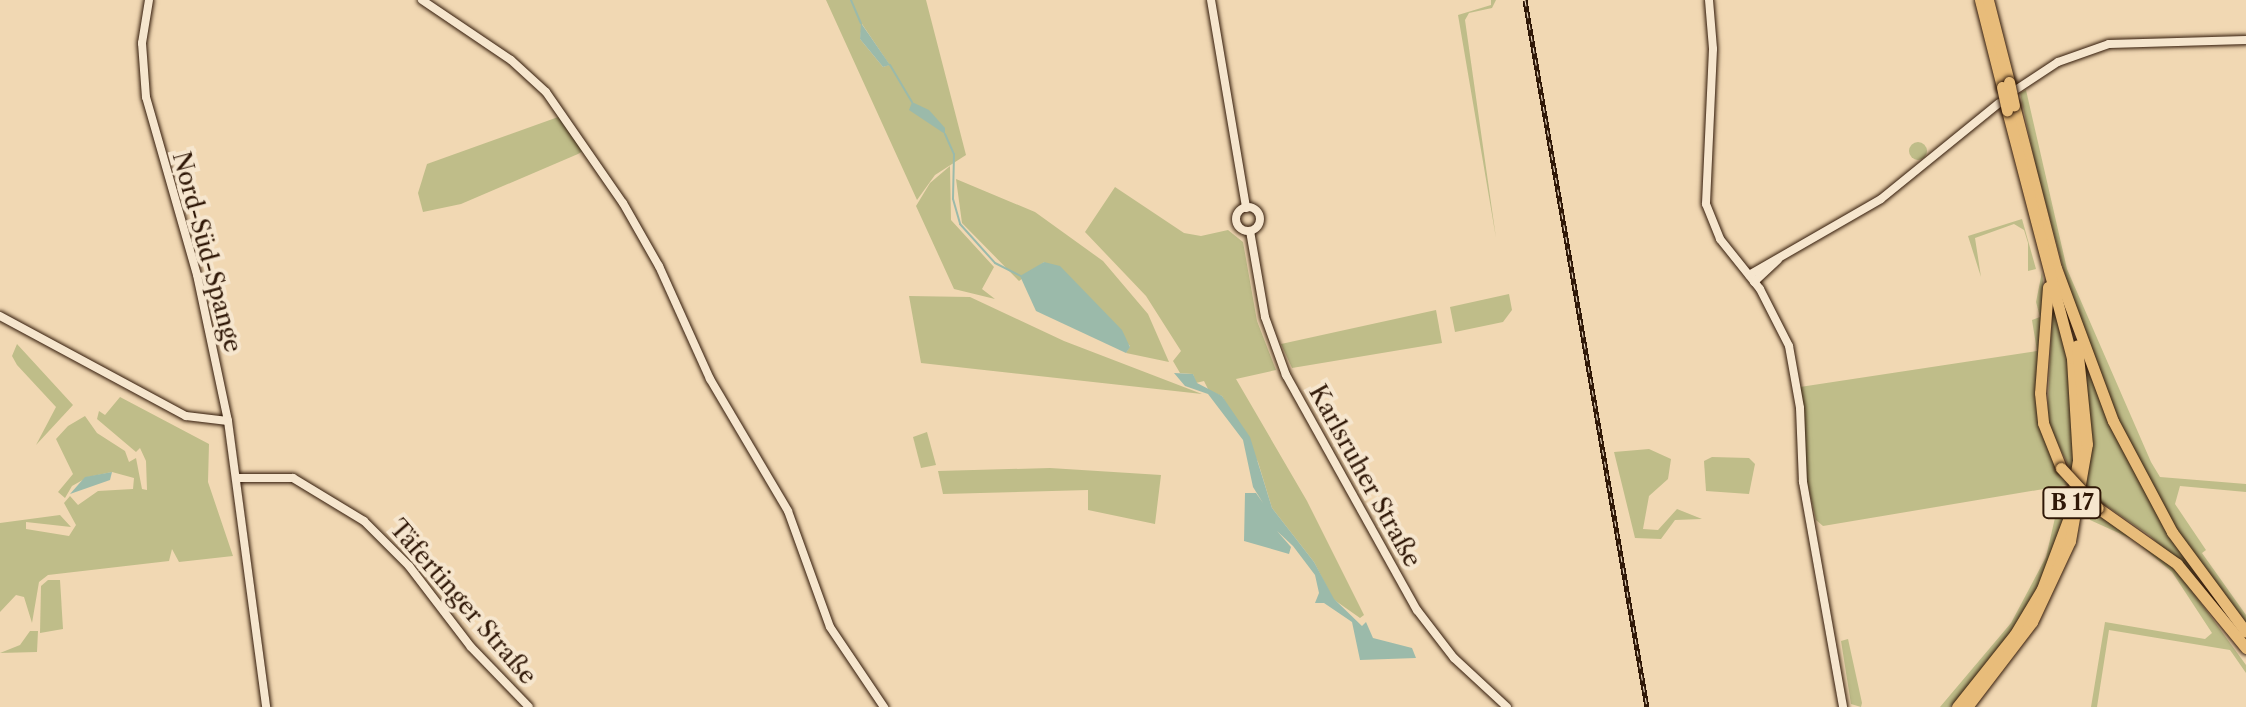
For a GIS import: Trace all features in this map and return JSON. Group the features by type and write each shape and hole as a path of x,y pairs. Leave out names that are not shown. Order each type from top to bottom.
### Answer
{"highway":[{"path":"1978,0 1990,21"},
{"path":"1990,0 1990,21"},
{"name":"B 17","path":"1957,707 2033,605 2057,554 2072,500 2079,444 2076,383 2007,106 2009,86 1990,21"},
{"name":"B 17","path":"1967,707 2044,601 2080,501 2086,401 2061,284 2007,106"},
{"path":"2048,270 2040,393 2043,423 2061,468 2098,508 2177,564 2246,648"},
{"path":"2061,284 2130,457 2202,579 2246,632"}],"street":[{"name":"Nord-Süd-Spange","path":"149,0 142,43 146,97 191,253 228,421 266,707"},
{"path":"422,0 511,60 568,120 643,237 710,379 788,511 829,625 884,707"},
{"path":"1211,0 1246,208 1236,222 1250,231 1260,217 1246,208"},
{"path":"1709,0 1713,49 1706,204 1720,239 1751,279 1789,346 1812,531 1843,707"},
{"path":"2009,86 2101,45 2246,40"},
{"path":"1751,279 1790,248 1881,199 2007,106"},
{"name":"Karlsruher Straße","path":"1250,231 1265,317 1286,375 1417,610 1454,658 1507,707"},
{"path":"0,316 186,416 228,421"},
{"name":"Täfertinger Straße","path":"237,478 293,478 364,521 409,566 471,647 529,707"}],"shaded area":[{"path":"826,0 926,0 966,155 935,175 917,200","holes":["862,24 889,65 883,67 860,39"]},
{"path":"1491,0 1496,0 1492,8 1469,13 1465,20 1496,238 1458,15 1491,5"},
{"path":"861,23 890,65 883,67 860,39"},
{"path":"2026,90 2067,269 2151,462 2160,477 2246,484 2246,492 2180,486 2175,504 2206,550 2202,553 2246,615 2246,628 2177,533 2118,424 2078,323 2036,167 2020,93"},
{"path":"912,102 929,110 945,128 945,134 909,110"},
{"path":"561,116 584,150 461,204 423,212 418,193 427,164"},
{"path":"1918,142 1927,151 1918,160 1909,151"},
{"path":"950,166 951,220 994,267 982,289 995,299 954,289 916,206 930,183"},
{"path":"956,179 1035,212 1103,261 1148,314 1169,362 1126,353 1130,346 1044,262 1019,281 962,223"},
{"path":"1115,187 1184,233 1201,236 1228,230 1243,242 1257,321 1276,370 1236,379 1307,501 1364,615 1360,618 1333,599 1314,562 1272,508 1258,462 1222,396 1209,391 1204,381 1196,383 1193,374 1180,373 1173,361 1181,351 1146,296 1085,232"},
{"path":"2022,219 2036,269 2028,271 2028,243 2024,230 2014,224 1975,238 1981,277 1968,236"},
{"path":"1044,262 1060,266 1122,330 1130,347 1126,353 1036,311 1020,276"},
{"path":"2042,272 2045,299 2037,385 2067,485 1823,526 1816,520 1806,477 1800,387 2037,351 2032,320 2040,317 2036,302"},
{"path":"1509,294 1512,310 1503,322 1455,332 1450,307"},
{"path":"909,296 970,297 1064,341 1202,394 921,363"},
{"path":"2053,299 2070,374 2074,476 2047,423"},
{"path":"1436,310 1442,343 1292,368 1281,344"},
{"path":"17,344 73,405 36,445 56,407 17,365 12,356"},
{"path":"2084,361 2109,421 2199,581 2149,535 2086,492 2091,431"},
{"path":"1174,373 1193,374 1197,383 1222,396 1250,437 1272,508 1314,562 1334,599 1362,626 1366,622 1373,638 1412,648 1416,658 1360,660 1352,622 1324,603 1315,603 1319,593 1315,575 1293,546 1277,531 1291,547 1289,554 1244,541 1245,493 1256,493 1263,503 1253,487 1243,440 1208,394 1185,386"},
{"path":"120,397 209,444 208,482 233,556 179,562 172,549 169,561 48,575 39,582 32,623 24,597 16,595 0,612 0,523 60,515 71,527 26,522 26,529 69,536 76,525 64,503 70,496 78,505 98,491 133,489 134,478 112,472 88,477 72,486 65,498 58,492 73,474 56,439 68,426 85,416 97,433 125,451 129,462 136,458 142,489 147,490 146,461 140,448 136,452 97,419 99,411 105,415"},
{"path":"927,432 936,465 921,468 913,437"},
{"path":"1649,449 1671,459 1668,479 1649,496 1643,529 1658,530 1677,509 1702,519 1675,520 1661,539 1635,538 1614,452"},
{"path":"1712,457 1749,458 1755,464 1749,494 1706,491 1704,461"},
{"path":"1050,468 1161,475 1155,524 1088,510 1088,490 943,494 938,471"},
{"path":"112,472 110,480 70,494 85,477"},
{"path":"2060,496 2069,497 2057,546 2024,616 1965,692 1950,707 1940,707 2011,623 2046,557"},
{"path":"2090,510 2158,551 2177,570 2246,665 2246,673 2230,650 2109,630 2097,707 2091,707 2105,622 2205,639 2212,633 2172,572 2134,540 2090,520"},
{"path":"48,580 60,580 63,629 40,633 41,586"},
{"path":"30,631 38,631 37,652 0,653 20,645"},
{"path":"1848,639 1861,707 1851,704 1841,641"}],"waterway":[{"path":"851,0 861,23"},
{"path":"890,65 912,102"},
{"path":"945,134 954,154 953,199 960,224 995,263 1020,276"}],"railway":[{"path":"1525,0 1647,707"}]}
